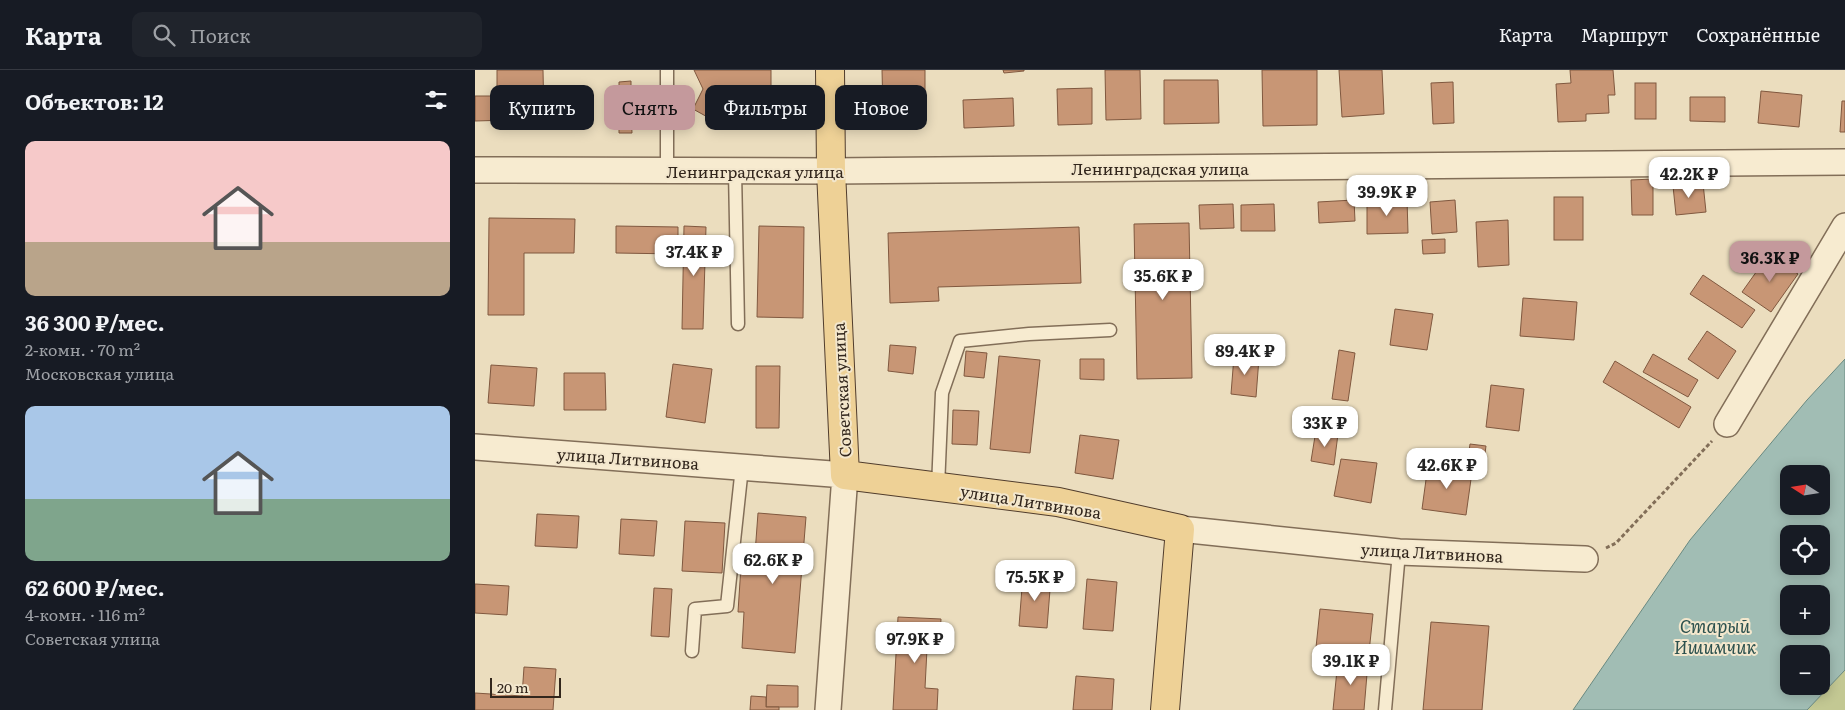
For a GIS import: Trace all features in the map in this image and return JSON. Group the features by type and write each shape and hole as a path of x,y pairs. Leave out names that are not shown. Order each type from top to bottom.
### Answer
{"main road":[{"name":"Советская улица","path":"830,70 831,171 845,475"},
{"name":"улица Литвинова","path":"845,475 1058,502 1180,529"},
{"path":"1165,710 1180,529"}],"street":[{"name":"Ленинградская улица","path":"475,170 831,171 1845,162"},
{"path":"1727,424 1845,226"},
{"name":"улица Литвинова","path":"475,446 845,475"},
{"name":"Советская улица","path":"828,710 845,475"},
{"name":"улица Литвинова","path":"1180,529 1399,552 1585,559"}],"lane":[{"path":"667,70 667,171"},
{"path":"735,171 738,324"},
{"path":"938,487 943,393 960,341 1029,334 1110,330"},
{"path":"692,651 695,609 727,606 742,467"},
{"path":"1385,710 1399,552"}],"path":[{"path":"1585,559 1616,543 1727,424"}],"green space":[{"path":"1845,670 1845,710 1807,710 1821,695 1830,695 1830,686"}],"water":[{"name":"Старый Ишимчик","path":"1845,359 1845,670 1830,686 1830,645 1780,645 1780,695 1821,695 1807,710 1573,710 1690,540 1807,400"}],"building":[{"path":"497,70 543,70 543,85 497,85"},
{"path":"694,70 771,70 771,85 705,85 705,116 695,110 695,105 703,89"},
{"path":"882,70 925,70 925,85 882,85"},
{"path":"1003,70 1024,70 1024,71 1004,73"},
{"path":"1105,70 1140,70 1141,119 1106,120"},
{"path":"1262,70 1317,70 1317,125 1263,126"},
{"path":"1339,70 1382,70 1384,114 1342,117"},
{"path":"1570,70 1613,70 1615,95 1608,95 1609,113 1586,114 1586,121 1558,122 1556,84 1571,83"},
{"path":"1164,80 1218,80 1219,123 1164,124"},
{"path":"631,81 631,85 619,85 619,82"},
{"path":"1453,82 1454,123 1433,124 1431,83"},
{"path":"1635,83 1656,83 1656,119 1635,119"},
{"path":"1092,88 1092,124 1058,125 1057,89"},
{"path":"1761,91 1802,95 1799,127 1758,123"},
{"path":"475,96 490,96 490,121 475,121"},
{"path":"1690,97 1725,97 1725,122 1690,121"},
{"path":"1013,98 1014,126 964,128 963,100"},
{"path":"1842,101 1845,101 1845,132 1840,132"},
{"path":"619,130 632,130 632,133 619,133"},
{"path":"1653,179 1653,215 1632,215 1631,180"},
{"path":"1703,183 1706,212 1676,215 1673,186"},
{"path":"1554,197 1583,197 1583,240 1554,240"},
{"path":"1407,199 1408,233 1367,234 1367,200"},
{"path":"1354,200 1355,221 1319,223 1318,202"},
{"path":"1455,200 1457,232 1432,234 1430,202"},
{"path":"1233,204 1234,228 1200,229 1199,205"},
{"path":"1274,204 1275,231 1241,231 1241,205"},
{"path":"489,218 575,219 574,253 524,253 524,315 488,315"},
{"path":"1508,220 1509,265 1478,267 1476,222"},
{"path":"1189,223 1192,378 1137,379 1134,224"},
{"path":"616,226 678,227 678,254 616,253"},
{"path":"684,226 706,227 703,329 682,329"},
{"path":"759,226 804,227 803,318 757,317"},
{"path":"1079,227 1081,283 938,287 939,301 890,303 888,233"},
{"path":"1445,239 1445,253 1423,254 1422,240"},
{"path":"1769,254 1798,274 1771,312 1742,292"},
{"path":"1703,275 1755,310 1742,328 1690,294"},
{"path":"1523,298 1577,302 1574,340 1520,336"},
{"path":"1395,309 1433,314 1427,350 1390,345"},
{"path":"1707,331 1736,351 1718,379 1688,359"},
{"path":"890,345 916,347 913,374 888,371"},
{"path":"1339,350 1355,353 1348,401 1332,399"},
{"path":"966,351 987,353 984,378 964,376"},
{"path":"1653,354 1698,380 1688,397 1643,372"},
{"path":"999,356 1040,360 1030,453 990,449"},
{"path":"1234,356 1259,358 1256,397 1231,394"},
{"path":"1080,359 1104,359 1104,380 1080,379"},
{"path":"1615,361 1691,407 1679,428 1603,382"},
{"path":"673,364 712,369 705,423 666,417"},
{"path":"491,365 537,368 534,406 488,403"},
{"path":"756,366 780,366 779,428 756,428"},
{"path":"564,373 605,373 606,410 564,410"},
{"path":"1491,385 1524,389 1519,431 1486,427"},
{"path":"953,410 979,411 977,445 952,444"},
{"path":"1316,430 1338,434 1334,465 1311,461"},
{"path":"1080,435 1119,440 1113,479 1075,473"},
{"path":"1470,444 1486,446 1483,468 1467,466"},
{"path":"1341,459 1377,463 1371,503 1334,496"},
{"path":"1428,465 1472,472 1466,515 1422,509"},
{"path":"758,513 806,517 795,653 742,648 744,612 738,612 741,566 754,567"},
{"path":"537,514 579,516 577,548 535,546"},
{"path":"621,519 657,521 654,556 619,554"},
{"path":"685,521 725,523 722,573 682,571"},
{"path":"1023,575 1051,577 1047,628 1019,626"},
{"path":"1087,579 1117,582 1113,631 1083,629"},
{"path":"475,584 509,586 507,615 475,613"},
{"path":"654,588 672,589 669,637 651,636"},
{"path":"1320,609 1373,614 1368,662 1315,657"},
{"path":"898,617 941,619 939,650 927,649 925,688 938,689 937,710 893,710"},
{"path":"1431,622 1489,626 1482,710 1423,710"},
{"path":"1338,660 1368,662 1364,710 1333,710"},
{"path":"524,667 556,669 553,710 475,710 475,693 522,696"},
{"path":"1076,676 1114,679 1112,710 1073,710"},
{"path":"767,685 798,686 798,707 766,707"},
{"path":"751,696 766,697 766,707 779,707 779,710 750,710"}]}
